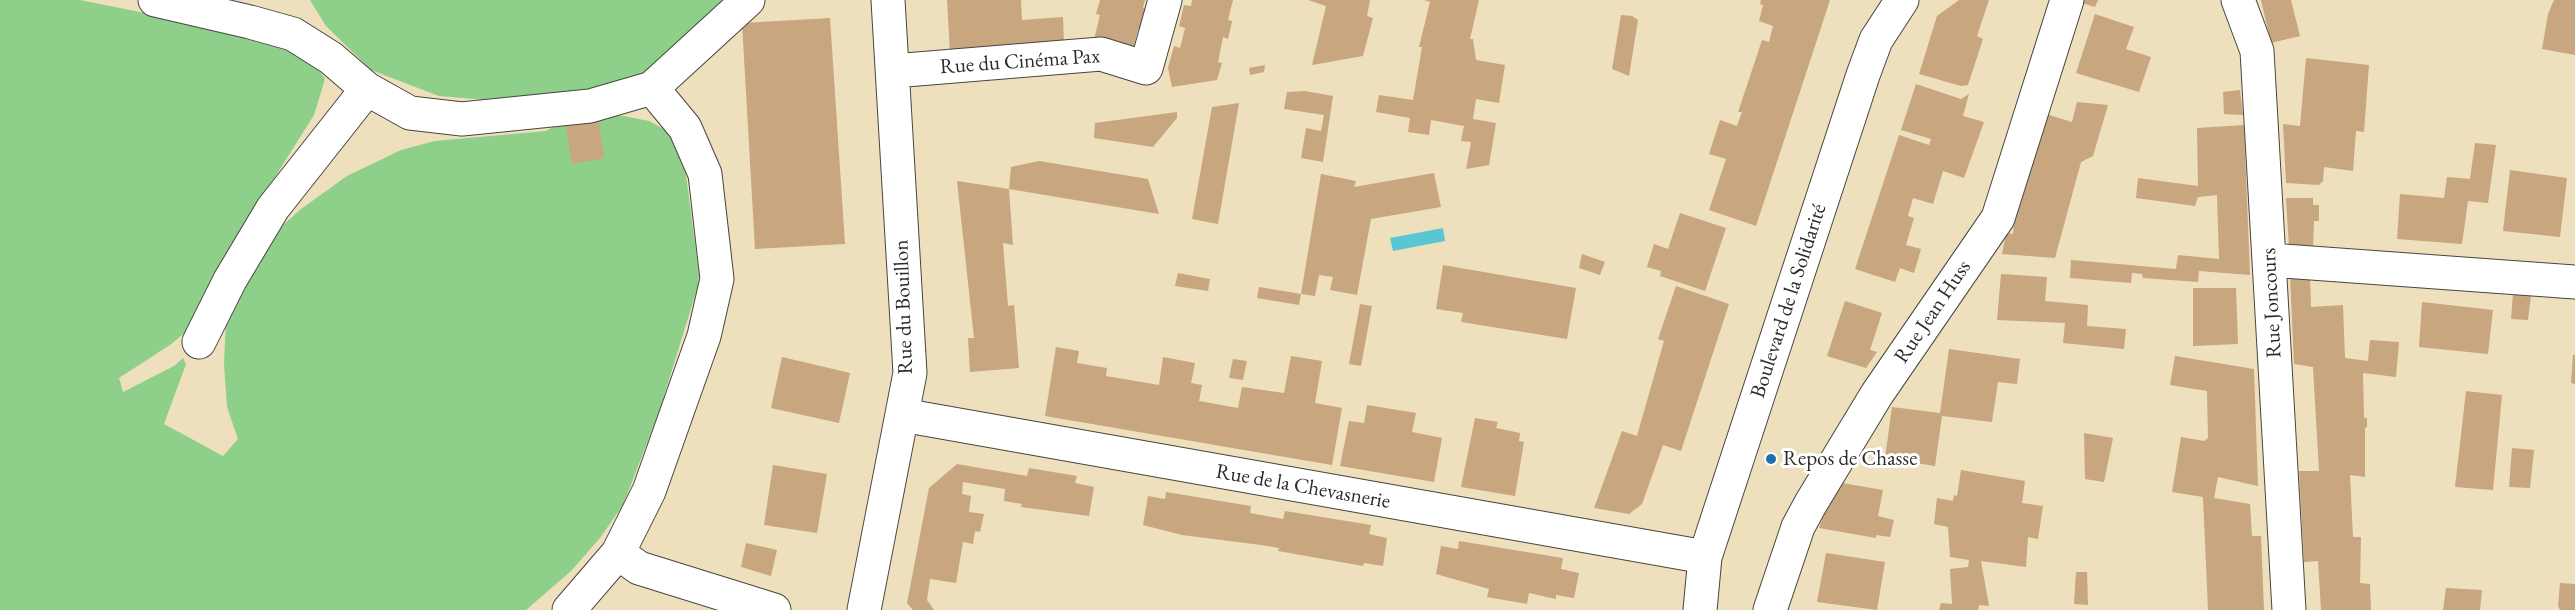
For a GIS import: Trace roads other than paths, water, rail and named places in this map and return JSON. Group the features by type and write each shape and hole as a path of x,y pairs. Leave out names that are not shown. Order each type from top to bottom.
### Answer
{"street":[{"path":"155,0 292,34 331,58 367,89 411,113 462,119 590,106 652,88 748,0"},
{"name":"Rue du Bouillon","path":"864,610 910,373 888,0"},
{"name":"Rue du Cinéma Pax","path":"893,71 1101,54 1146,68 1165,0"},
{"name":"Boulevard de la Solidarité","path":"1700,610 1705,557 1863,75 1876,40 1902,0"},
{"name":"Rue Jean Huss","path":"1770,610 1798,527 1819,490 1877,394 1998,218 2067,0"},
{"name":"Rue Joncours","path":"2238,0 2257,51 2289,610"},
{"path":"569,610 618,553 649,491 704,336 717,279 705,174 685,128 652,88"},
{"path":"199,342 230,280 273,208 367,89"},
{"path":"2270,261 2575,282"},
{"name":"Rue de la Chevasnerie","path":"902,415 1705,557"},
{"path":"618,553 639,567 774,610"}],"water":[{"path":"1443,228 1445,241 1393,251 1390,238"}],"place":[{"name":"Repos de Chasse","path":"1771,459"}]}
